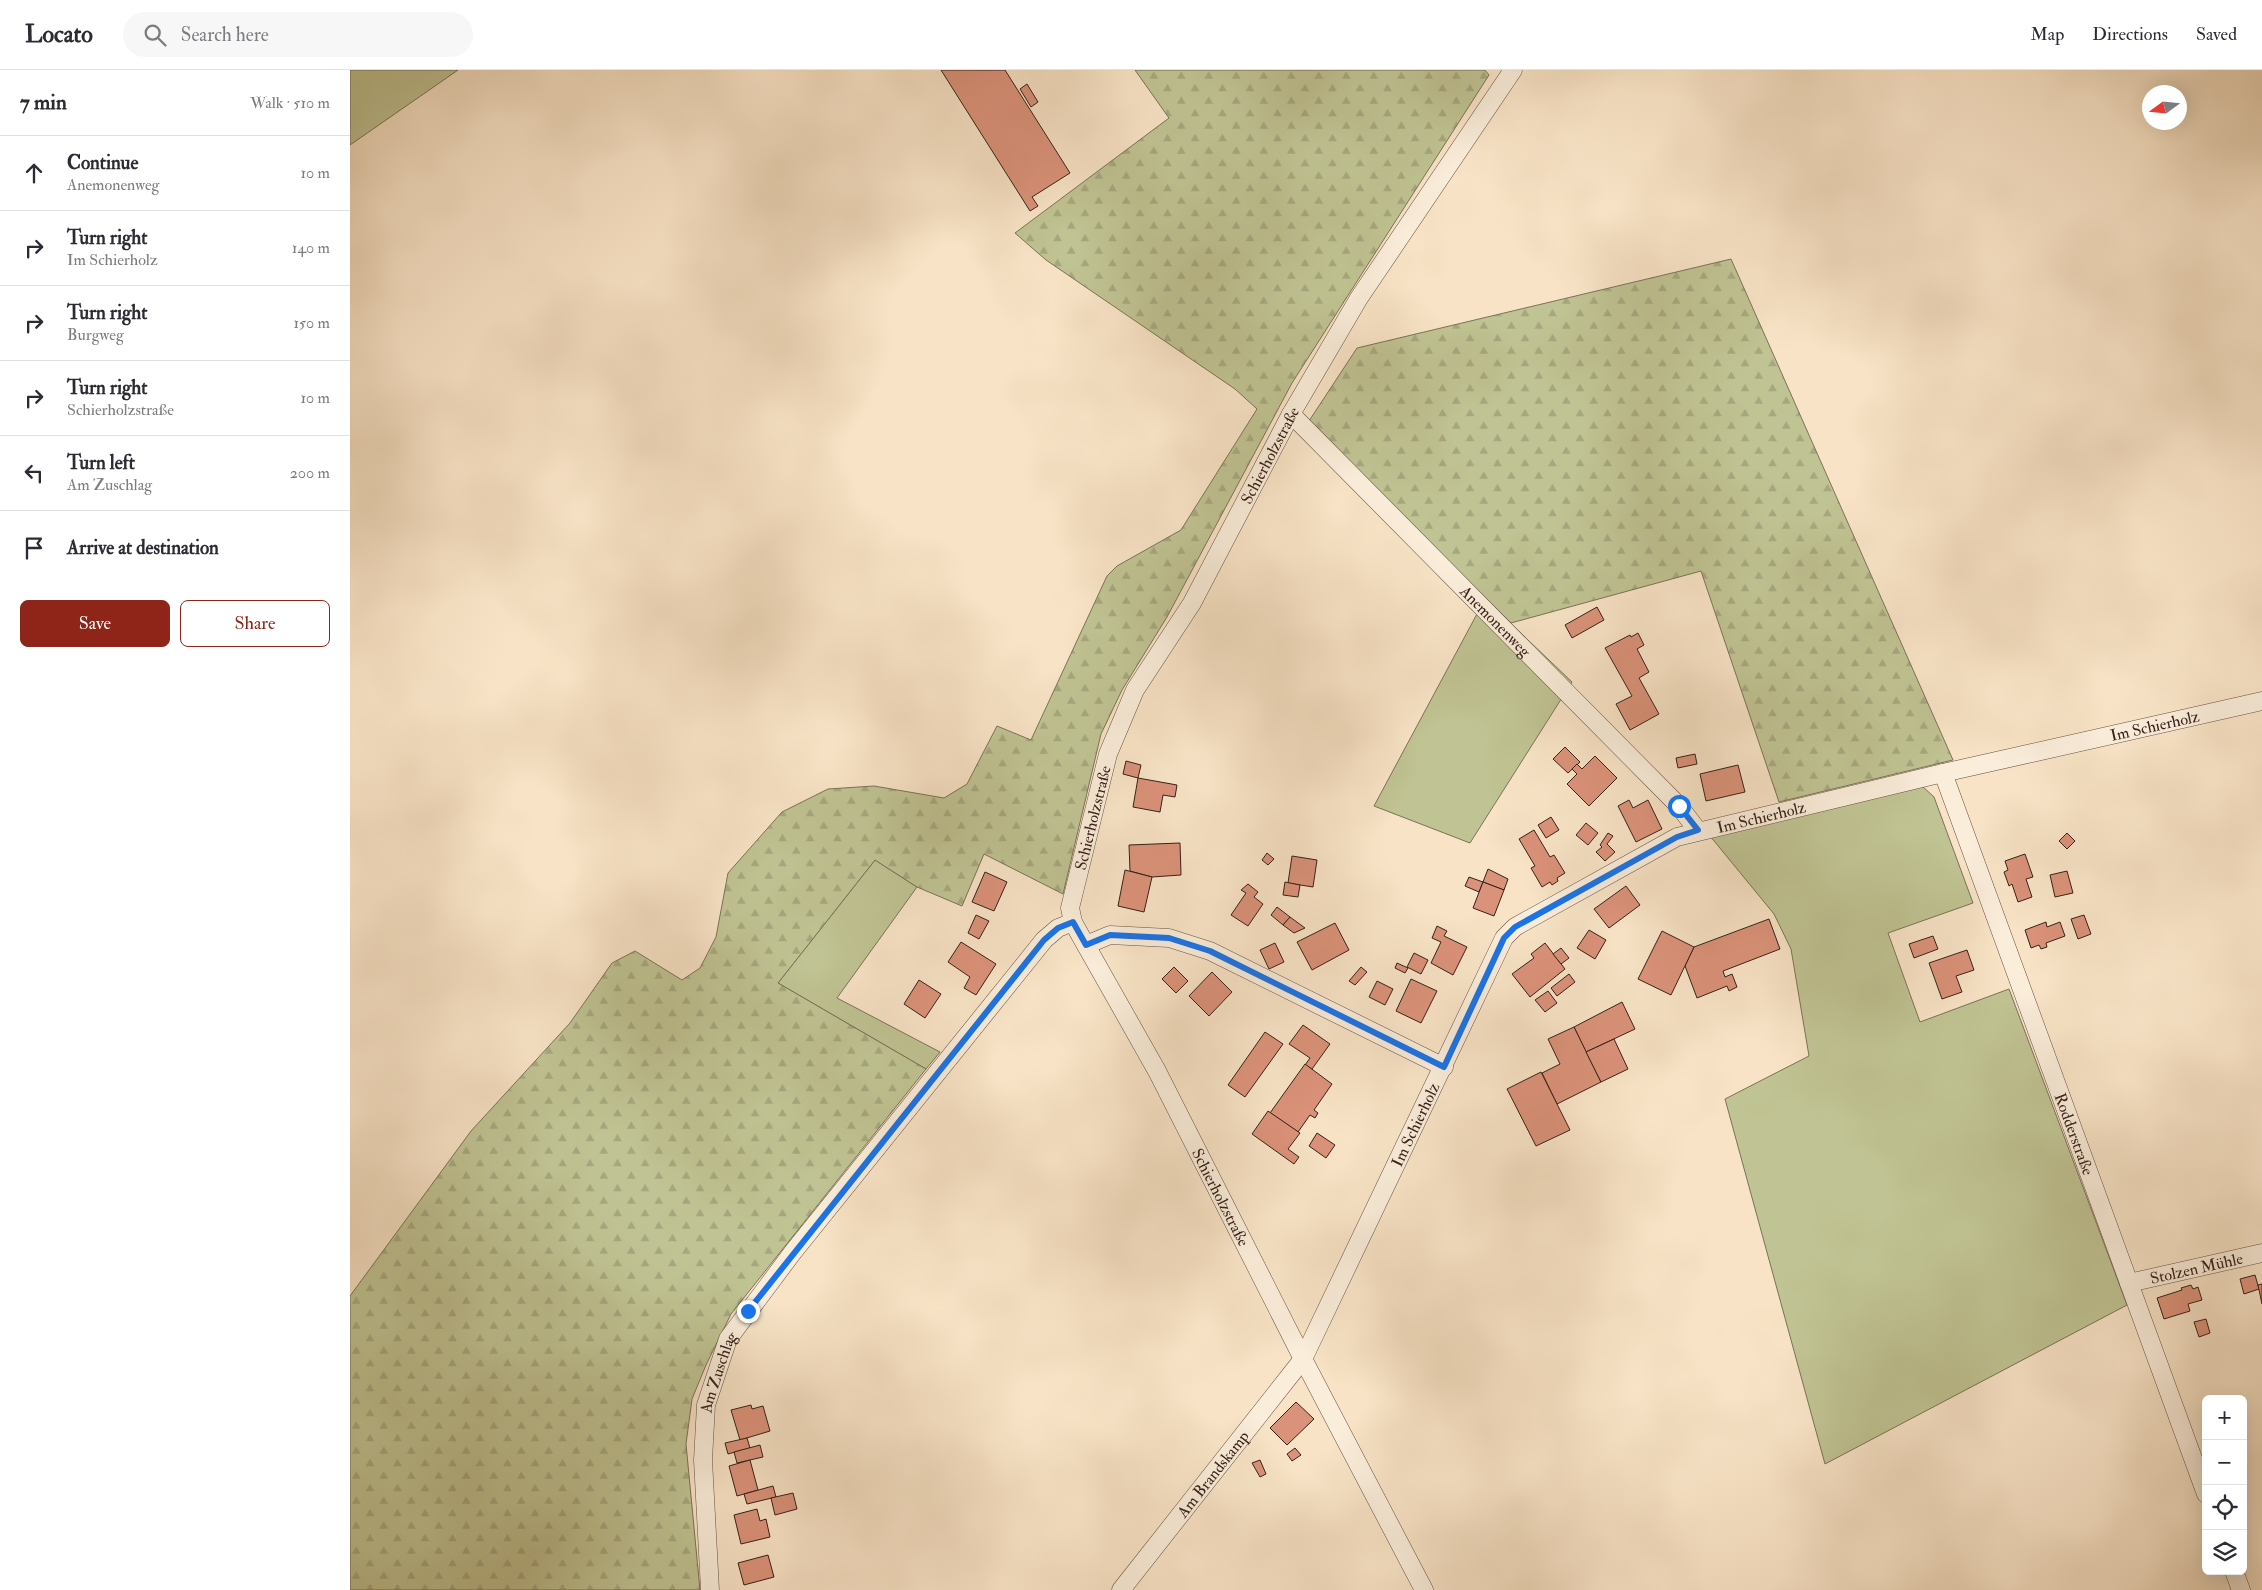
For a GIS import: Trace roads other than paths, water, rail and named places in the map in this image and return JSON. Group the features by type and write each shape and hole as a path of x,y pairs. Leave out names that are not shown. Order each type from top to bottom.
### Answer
{"street":[{"name":"Schierholzstraße","path":"1424,1590 1303,1359 1157,1070 1073,922 1070,908 1108,754 1135,690 1192,603 1291,414 1359,298 1514,70"},
{"name":"Anemonenweg","path":"1291,414 1679,806 1698,830"},
{"name":"Im Schierholz","path":"1303,1359 1504,938 1515,927 1677,837 1698,830 2262,700"},
{"name":"Rodderstraße","path":"1943,773 2203,1485"},
{"name":"Am Zuschlag","path":"710,1590 703,1460 706,1405 728,1339 793,1252 1044,940 1058,928 1073,922"},
{"path":"1086,945 1110,935 1169,938 1210,951 1444,1067"},
{"name":"Stolzen Mühle","path":"2129,1283 2262,1253"},
{"name":"Am Brandskamp","path":"1121,1590 1303,1359"},
{"path":"2235,1575 2241,1590"}]}
